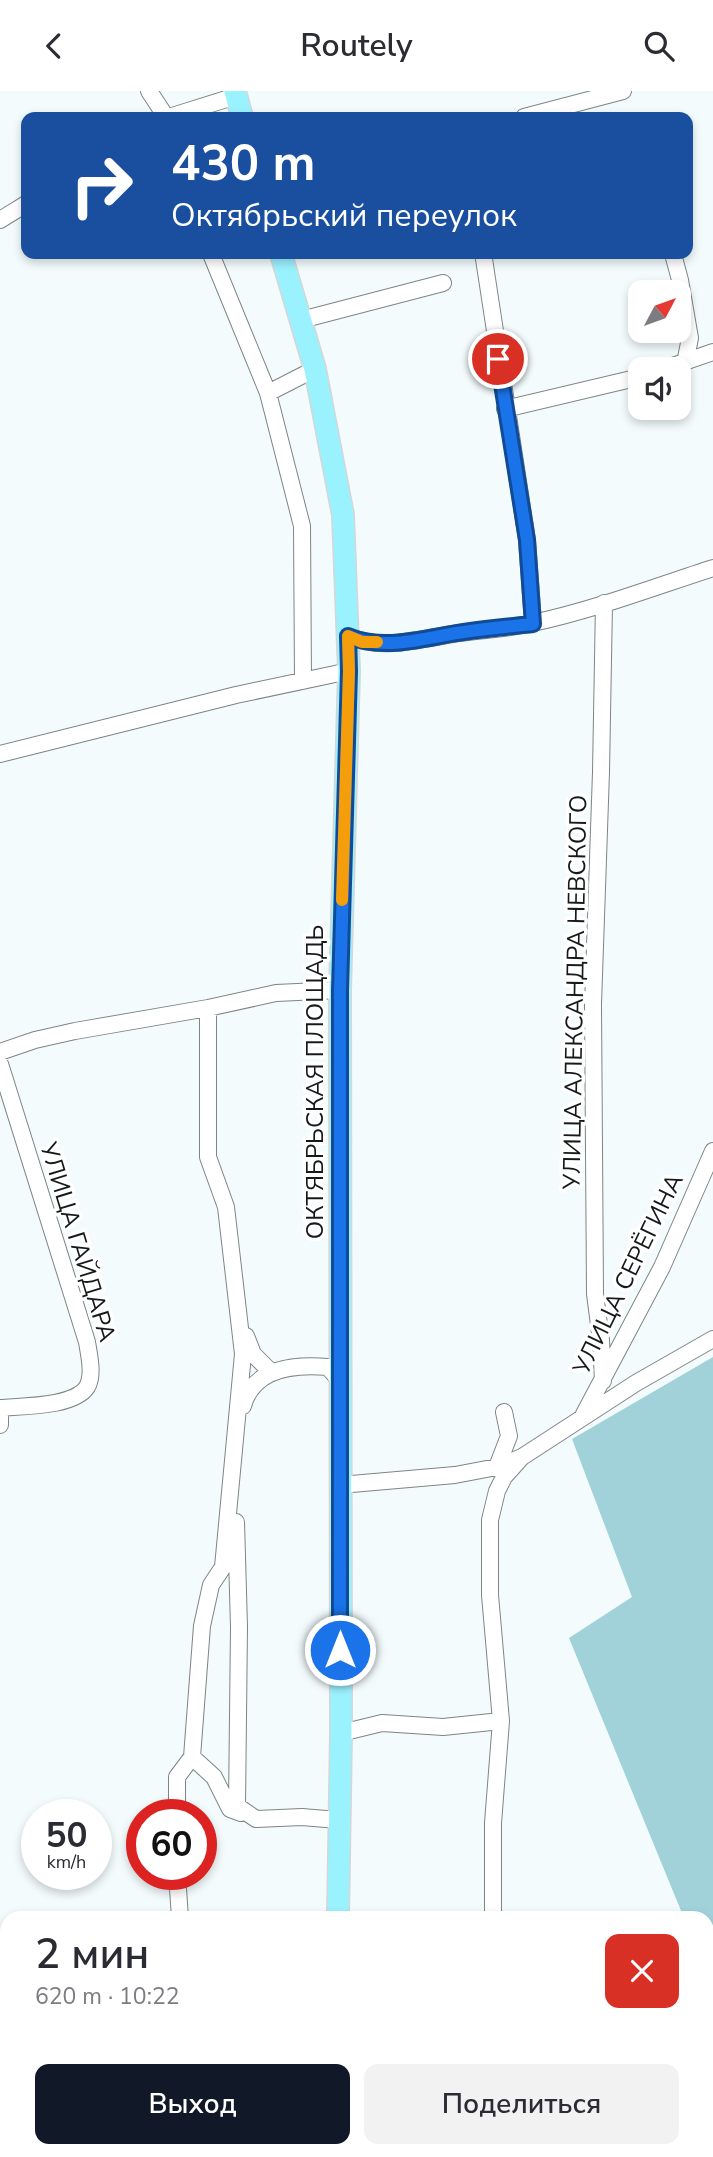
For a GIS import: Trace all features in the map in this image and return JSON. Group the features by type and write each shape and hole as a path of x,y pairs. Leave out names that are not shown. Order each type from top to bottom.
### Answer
{"main road":[{"path":"235,94 240,112"},
{"name":"ОКТЯБРЬСКАЯ ПЛОЩАДЬ","path":"283,259 315,369 331,444 343,515 348,636 340,990 341,1733 338,1911"}],"street":[{"path":"149,91 164,112"},
{"path":"543,112 623,91"},
{"path":"182,112 235,94"},
{"path":"0,220 21,207"},
{"path":"213,259 268,393 302,526 303,681"},
{"path":"484,259 527,540 533,624"},
{"path":"674,259 690,338 686,357"},
{"path":"301,320 443,283"},
{"path":"691,361 713,352"},
{"path":"268,393 315,369"},
{"path":"505,409 628,380"},
{"path":"348,636 362,642 405,643 533,624 713,568"},
{"name":"УЛИЦА АЛЕКСАНДРА НЕВСКОГО","path":"603,1381 595,1294 593,1004 604,603"},
{"path":"0,754 236,695 349,671"},
{"path":"0,1052 34,1040 75,1031 208,1008 276,993 340,990"},
{"path":"177,1799 177,1777 191,1758 202,1626 211,1585 223,1567 243,1354 226,1207 208,1157 208,1008"},
{"name":"УЛИЦА ГАЙДАРА","path":"0,1064 87,1342 90,1375 87,1387 75,1397 41,1405 0,1407 0,1425"},
{"name":"УЛИЦА СЕРЁГИНА","path":"583,1416 662,1267 713,1151"},
{"path":"239,1315 253,1354 272,1373"},
{"path":"340,1485 455,1475 497,1467 522,1457 583,1416 713,1339"},
{"path":"256,1819 236,1806 238,1426 247,1392 277,1370 303,1365 328,1367 340,1381"},
{"path":"497,1467 509,1436 505,1412"},
{"path":"493,1911 493,1823 501,1721 489,1595 491,1520 497,1491 504,1477 522,1457"},
{"path":"341,1733 382,1723 443,1727 501,1721"},
{"path":"191,1758 214,1777 230,1809 256,1819 302,1817 338,1820"},
{"path":"178,1890 180,1911"}],"shaded area":[{"path":"713,1357 713,1911 681,1911 569,1638 632,1597 572,1439"}],"slow traffic":[{"path":"342,900 348,636 362,642 377,642"}],"route":[{"path":"340,1650 340,990 348,636 362,642 405,643 533,624 527,540 498,359"}]}
